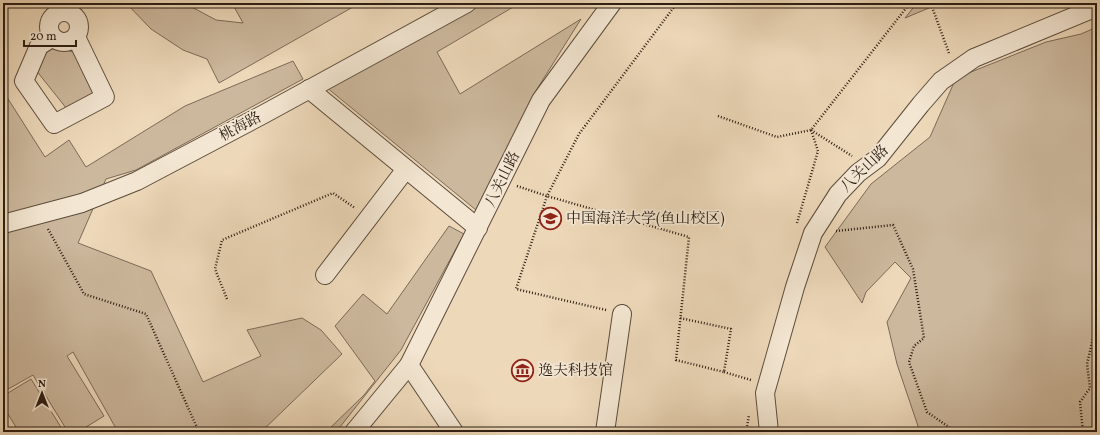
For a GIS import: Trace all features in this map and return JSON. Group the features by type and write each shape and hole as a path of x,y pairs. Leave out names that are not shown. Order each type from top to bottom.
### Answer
{"lane":[{"name":"桃海路","path":"3,224 82,203 137,181 264,114 467,3"},
{"name":"八关山路","path":"354,432 409,365 541,100 612,3"},
{"path":"55,7 70,12 77,18 79,28 76,37 67,42 57,40 53,37 49,28 49,22 55,14 55,7"},
{"name":"八关山路","path":"769,432 765,394 796,287 813,233 838,194 858,173 878,158 941,81 974,58 1097,7"},
{"path":"53,37 39,46 24,81 54,124 106,97 76,37"},
{"path":"309,89 478,228"},
{"path":"325,275 406,169"},
{"path":"605,432 622,314"},
{"path":"409,365 454,432"}],"path":[{"path":"622,314 516,289 547,196 579,134 677,3"},
{"path":"718,116 777,137 811,130 910,3"},
{"path":"940,3 932,7 956,71"},
{"path":"811,130 868,166"},
{"path":"502,180 547,196 689,237 676,360 753,381"},
{"path":"227,299 215,269 222,240 334,193 357,209"},
{"path":"41,214 84,294 146,314 199,432"},
{"path":"813,233 893,225 913,269 924,338 914,346 909,362 927,412 956,432"},
{"path":"680,318 731,329 724,372"},
{"path":"1083,432 1080,402 1090,388 1087,364 1094,334 1097,332"},
{"path":"746,432 749,410"}],"shaded area":[{"path":"126,3 187,3 216,20 243,23 232,3 360,3 219,83 207,59 183,50 151,29"},
{"path":"476,3 520,3 437,52 460,94 581,19 537,89 476,210 326,87"},
{"path":"917,3 941,3 905,18"},
{"path":"1097,27 1097,432 920,432 897,364 887,322 911,278 895,262 866,292 862,303 825,247 871,184 930,137 956,78 1046,42 1081,34"},
{"path":"48,46 74,52 96,93 67,109 35,69"},
{"path":"293,61 303,79 136,170 106,179 78,243 151,271 203,382 261,356 247,330 302,318 321,330 342,354 261,432 118,432 73,352 67,356 104,416 78,432 68,432 33,375 3,392 3,91 45,157 69,140 86,167 185,106"},
{"path":"449,226 464,234 401,350 336,432 326,432 364,395 375,381 335,326 363,294 387,314"},
{"path":"31,379 64,432 19,432 3,406 3,396"}],"place":[{"name":"中国海洋大学(鱼山校区)","path":"550,218"},
{"name":"逸夫科技馆","path":"523,370"}]}
